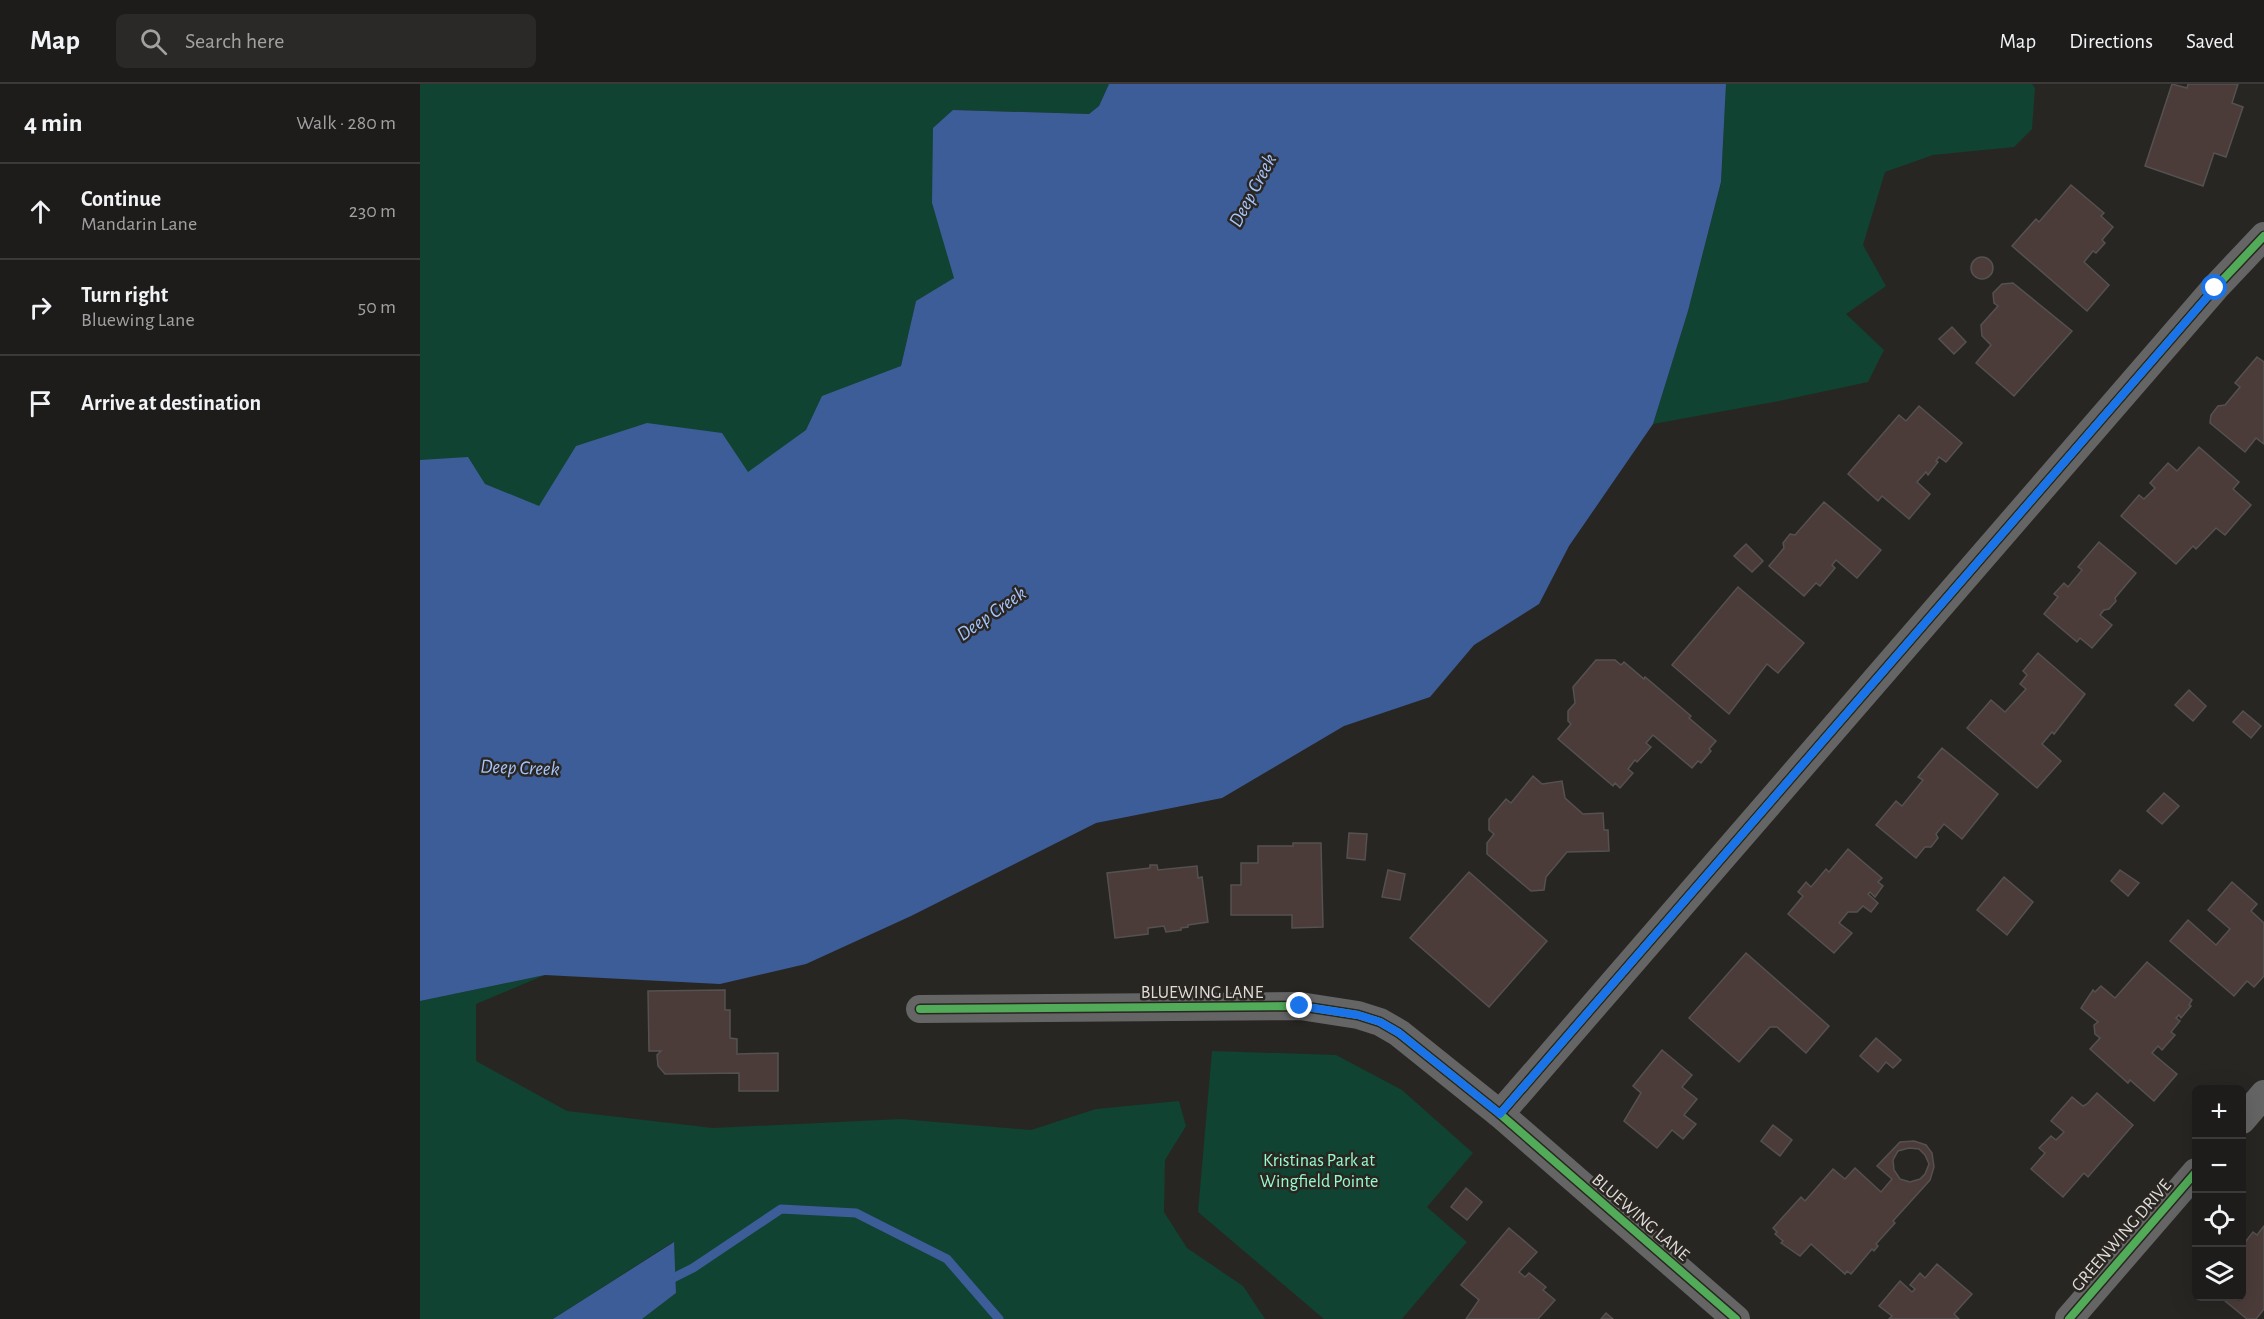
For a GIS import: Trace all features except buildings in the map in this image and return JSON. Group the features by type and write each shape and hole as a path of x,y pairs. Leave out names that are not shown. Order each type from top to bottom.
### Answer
{"street":[{"path":"1500,1114 2215,288 2264,236"},
{"name":"BLUEWING LANE","path":"920,1009 1300,1006 1358,1015 1380,1022 1399,1033 1500,1114 1736,1319"},
{"path":"2246,1114 2264,1094"},
{"name":"GREENWING DRIVE","path":"2069,1319 2192,1177"}],"green space":[{"path":"420,84 1109,84 1099,106 1089,114 953,110 932,203 955,278 916,301 901,366 853,483 420,560"},
{"path":"1726,84 2032,84 2035,88 2032,129 2014,147 1933,155 1885,172 1863,245 1886,286 1846,314 1884,350 1868,382 1653,424 1688,311 1721,183"},
{"path":"545,975 476,1004 476,1061 567,1111 713,1128 901,1119 1031,1130 1096,1109 1179,1101 1186,1126 1165,1160 1164,1212 1187,1248 1243,1286 1265,1319 642,1319 676,1293 673,1242 553,1319 420,1319 420,1001"},
{"name":"Kristinas Park at Wingfield Pointe","path":"1212,1051 1336,1055 1402,1090 1473,1153 1427,1207 1467,1242 1402,1319 1324,1319 1198,1212"}],"water":[{"name":"Deep Creek","path":"1109,84 1726,84 1721,182 1688,311 1653,424 1569,546 1539,604 1474,645 1430,697 1344,726 1222,798 1096,823 911,916 806,964 720,984 545,975 420,1001 420,460 468,457 485,484 539,506 576,446 647,423 722,433 748,472 806,430 822,396 901,366 916,301 954,278 932,203 933,128 953,110 1089,114 1099,106"},
{"path":"674,1242 676,1293 642,1319 553,1319"}],"waterway":[{"path":"665,1282 693,1268 781,1209 856,1213 947,1259 999,1319"}],"cycle path":[{"path":"1500,1114 2215,288 2264,236"},
{"path":"920,1009 1300,1006 1358,1015 1380,1022 1399,1033 1500,1114 1736,1319"},
{"path":"2069,1319 2192,1177"}],"route":[{"path":"1300,1006 1358,1015 1380,1022 1399,1033 1500,1114 2215,288"}]}
